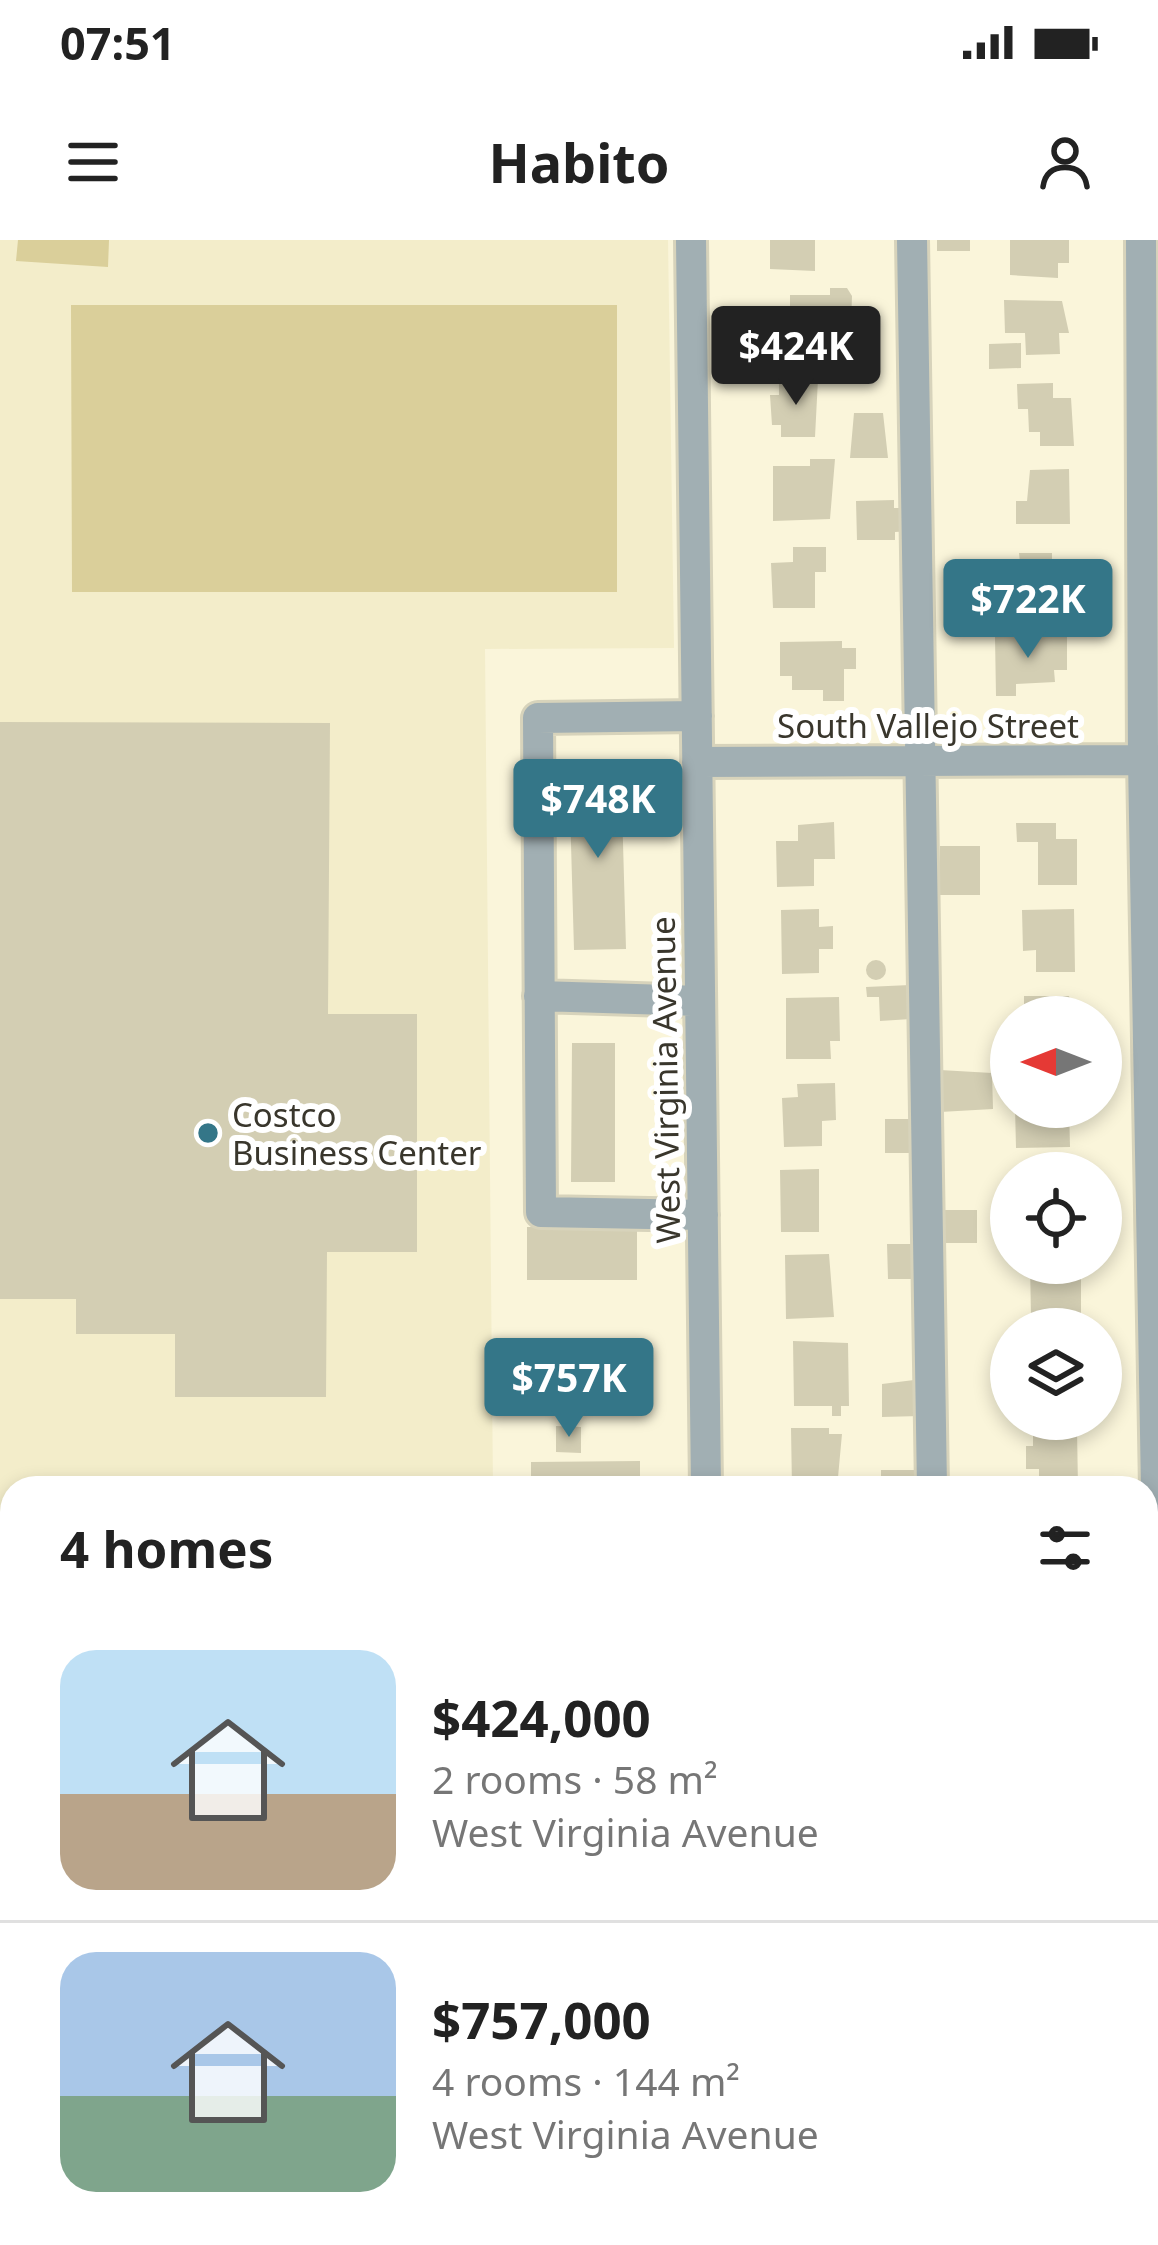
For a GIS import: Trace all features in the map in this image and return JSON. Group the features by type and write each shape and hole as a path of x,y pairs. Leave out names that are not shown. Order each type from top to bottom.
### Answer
{"street":[{"name":"West Virginia Avenue","path":"691,240 706,1476"},
{"path":"912,240 932,1476"},
{"path":"1141,240 1157,1476"},
{"path":"697,716 538,718 541,1212 703,1215"},
{"name":"South Vallejo Street","path":"698,762 1150,760"},
{"path":"539,996 700,1001"}],"shaded area":[{"path":"0,240 668,240 674,648 485,649 493,1476 0,1476"},
{"path":"18,240 109,240 108,267 16,261"},
{"path":"71,305 617,305 617,592 72,592"}],"building":[{"path":"770,240 815,240 815,271 770,269"},
{"path":"937,240 970,240 970,251 937,251"},
{"path":"1010,240 1069,240 1069,263 1058,263 1058,278 1010,275"},
{"path":"830,288 847,288 852,296 850,352 781,359 781,344 768,344 768,310 790,310 790,295 830,295"},
{"path":"1004,300 1062,301 1069,333 1059,333 1060,354 1026,355 1025,333 1005,333"},
{"path":"1021,343 1021,368 989,369 989,344"},
{"path":"779,379 818,379 815,437 781,437 781,425 772,425 770,395 779,395"},
{"path":"1053,383 1053,398 1071,398 1074,446 1040,446 1040,432 1029,432 1028,409 1018,409 1017,384"},
{"path":"854,413 883,413 888,458 850,458"},
{"path":"810,459 835,459 830,519 773,521 773,466 810,466"},
{"path":"1069,469 1070,524 1016,524 1016,501 1027,501 1030,470"},
{"path":"894,500 894,508 911,508 911,531 895,532 895,540 857,540 856,501"},
{"path":"793,547 826,547 826,572 815,572 815,608 773,608 771,563 793,562"},
{"path":"1019,553 1052,553 1052,566 1074,566 1074,611 1025,609"},
{"path":"1067,636 1067,670 1054,670 1055,682 1016,684 1016,696 996,696 995,637"},
{"path":"842,641 842,648 856,648 856,669 844,669 844,701 823,701 823,690 792,690 792,676 780,676 780,642"},
{"name":"Costco Business Center","path":"0,722 330,723 328,1014 417,1014 417,1252 327,1252 326,1397 175,1397 175,1334 76,1334 76,1299 0,1299"},
{"path":"621,772 626,949 574,950 569,773"},
{"path":"834,822 835,859 814,859 814,886 777,887 776,841 798,841 798,825"},
{"path":"1016,823 1056,823 1056,839 1077,839 1077,885 1038,885 1038,842 1017,842"},
{"path":"940,846 980,846 980,895 940,895"},
{"path":"819,909 819,927 833,926 833,949 819,949 819,973 782,974 781,910"},
{"path":"1074,909 1075,972 1036,972 1036,950 1023,951 1022,910"},
{"path":"876,960 886,970 876,980 866,970"},
{"path":"910,985 911,1019 880,1021 879,997 867,997 866,987"},
{"path":"839,997 840,1041 830,1041 831,1059 786,1059 786,998"},
{"path":"572,1043 615,1043 615,1182 571,1182"},
{"path":"940,1070 990,1073 990,1109 940,1112"},
{"path":"835,1083 836,1120 822,1121 822,1146 784,1147 782,1098 798,1097 797,1084"},
{"path":"885,1119 918,1119 918,1153 885,1153"},
{"path":"1016,1128 1070,1128 1070,1147 1016,1148"},
{"path":"819,1169 819,1232 781,1232 780,1170"},
{"path":"945,1210 977,1210 977,1243 945,1243"},
{"path":"535,1215 637,1227 637,1280 527,1280 527,1227 535,1227"},
{"path":"887,1244 919,1244 918,1279 888,1279"},
{"path":"829,1254 834,1317 786,1319 785,1255"},
{"path":"1030,1284 1081,1284 1081,1308 1031,1308"},
{"path":"793,1341 848,1343 849,1406 841,1406 841,1416 832,1416 832,1406 794,1406"},
{"path":"638,1360 637,1414 529,1415 528,1361"},
{"path":"914,1380 919,1384 920,1416 882,1417 882,1384"},
{"path":"556,1426 581,1427 581,1453 556,1452"},
{"path":"791,1428 829,1428 829,1434 842,1434 838,1476 792,1476"},
{"path":"1033,1440 1077,1440 1078,1476 1039,1476 1039,1469 1026,1469 1026,1446 1033,1446"},
{"path":"640,1461 640,1476 531,1476 531,1462"},
{"path":"881,1470 916,1470 916,1476 881,1476"}],"place":[{"name":"Costco Business Center","path":"208,1133"}]}
